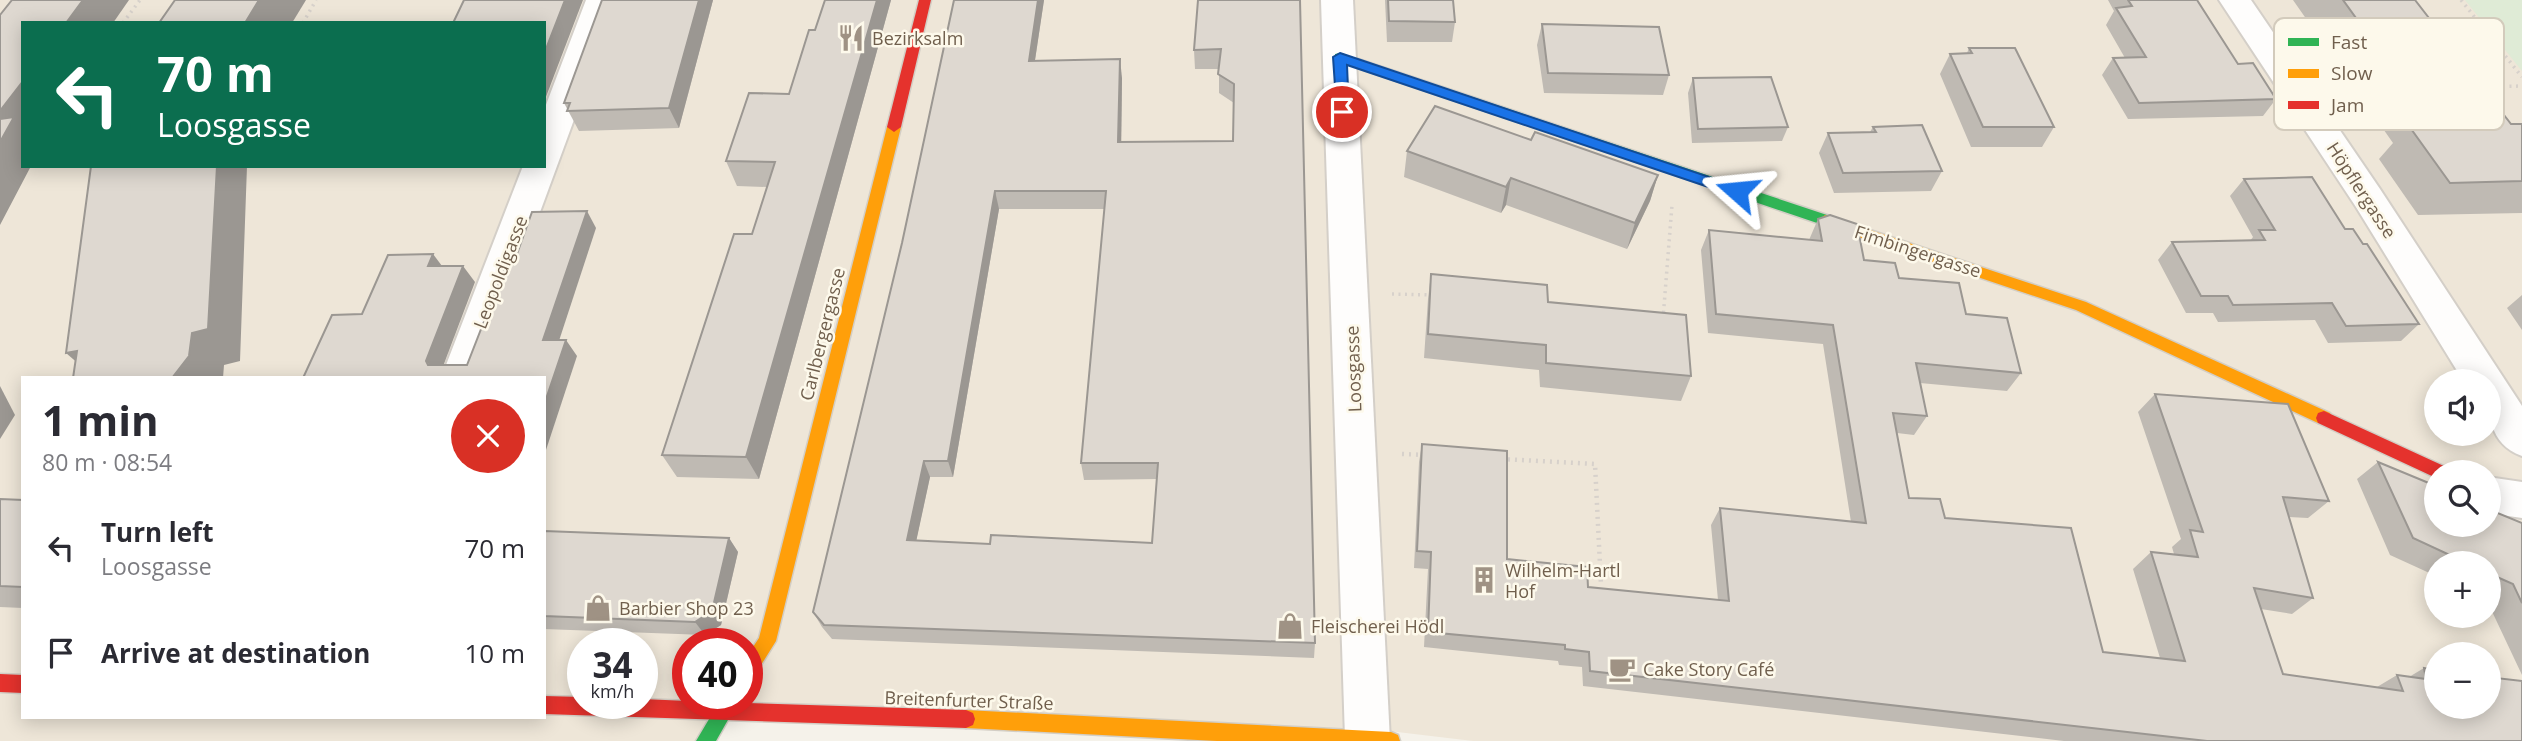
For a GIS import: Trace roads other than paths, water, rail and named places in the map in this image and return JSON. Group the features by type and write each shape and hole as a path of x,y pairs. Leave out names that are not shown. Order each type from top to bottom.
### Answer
{"street":[{"path":"546,150 601,0"},
{"name":"Carlbergergasse","path":"763,647 767,641 925,0"},
{"name":"Loosgasse","path":"1337,0 1379,740"},
{"name":"Höpflergasse","path":"2235,0 2274,58"},
{"name":"Fimbingergasse","path":"1340,57 2081,306 2424,465"},
{"name":"Höpflergasse","path":"2322,130 2477,369"},
{"name":"Leopoldigasse","path":"461,376 539,168"},
{"path":"2501,407 2522,439"},
{"path":"2501,497 2522,500"},
{"path":"0,683 21,684"},
{"name":"Breitenfurter Straße","path":"546,705 672,706"},
{"name":"Breitenfurter Straße","path":"763,709 1379,740"},
{"path":"705,741 719,719"}],"place":[{"name":"Bezirksalm","path":"851,38"},
{"name":"Wilhelm-Hartl Hof","path":"1484,580"},
{"name":"Barbier Shop 23","path":"598,608"},
{"name":"Fleischerei Hödl","path":"1290,626"},
{"name":"Cake Story Café","path":"1622,669"}]}
